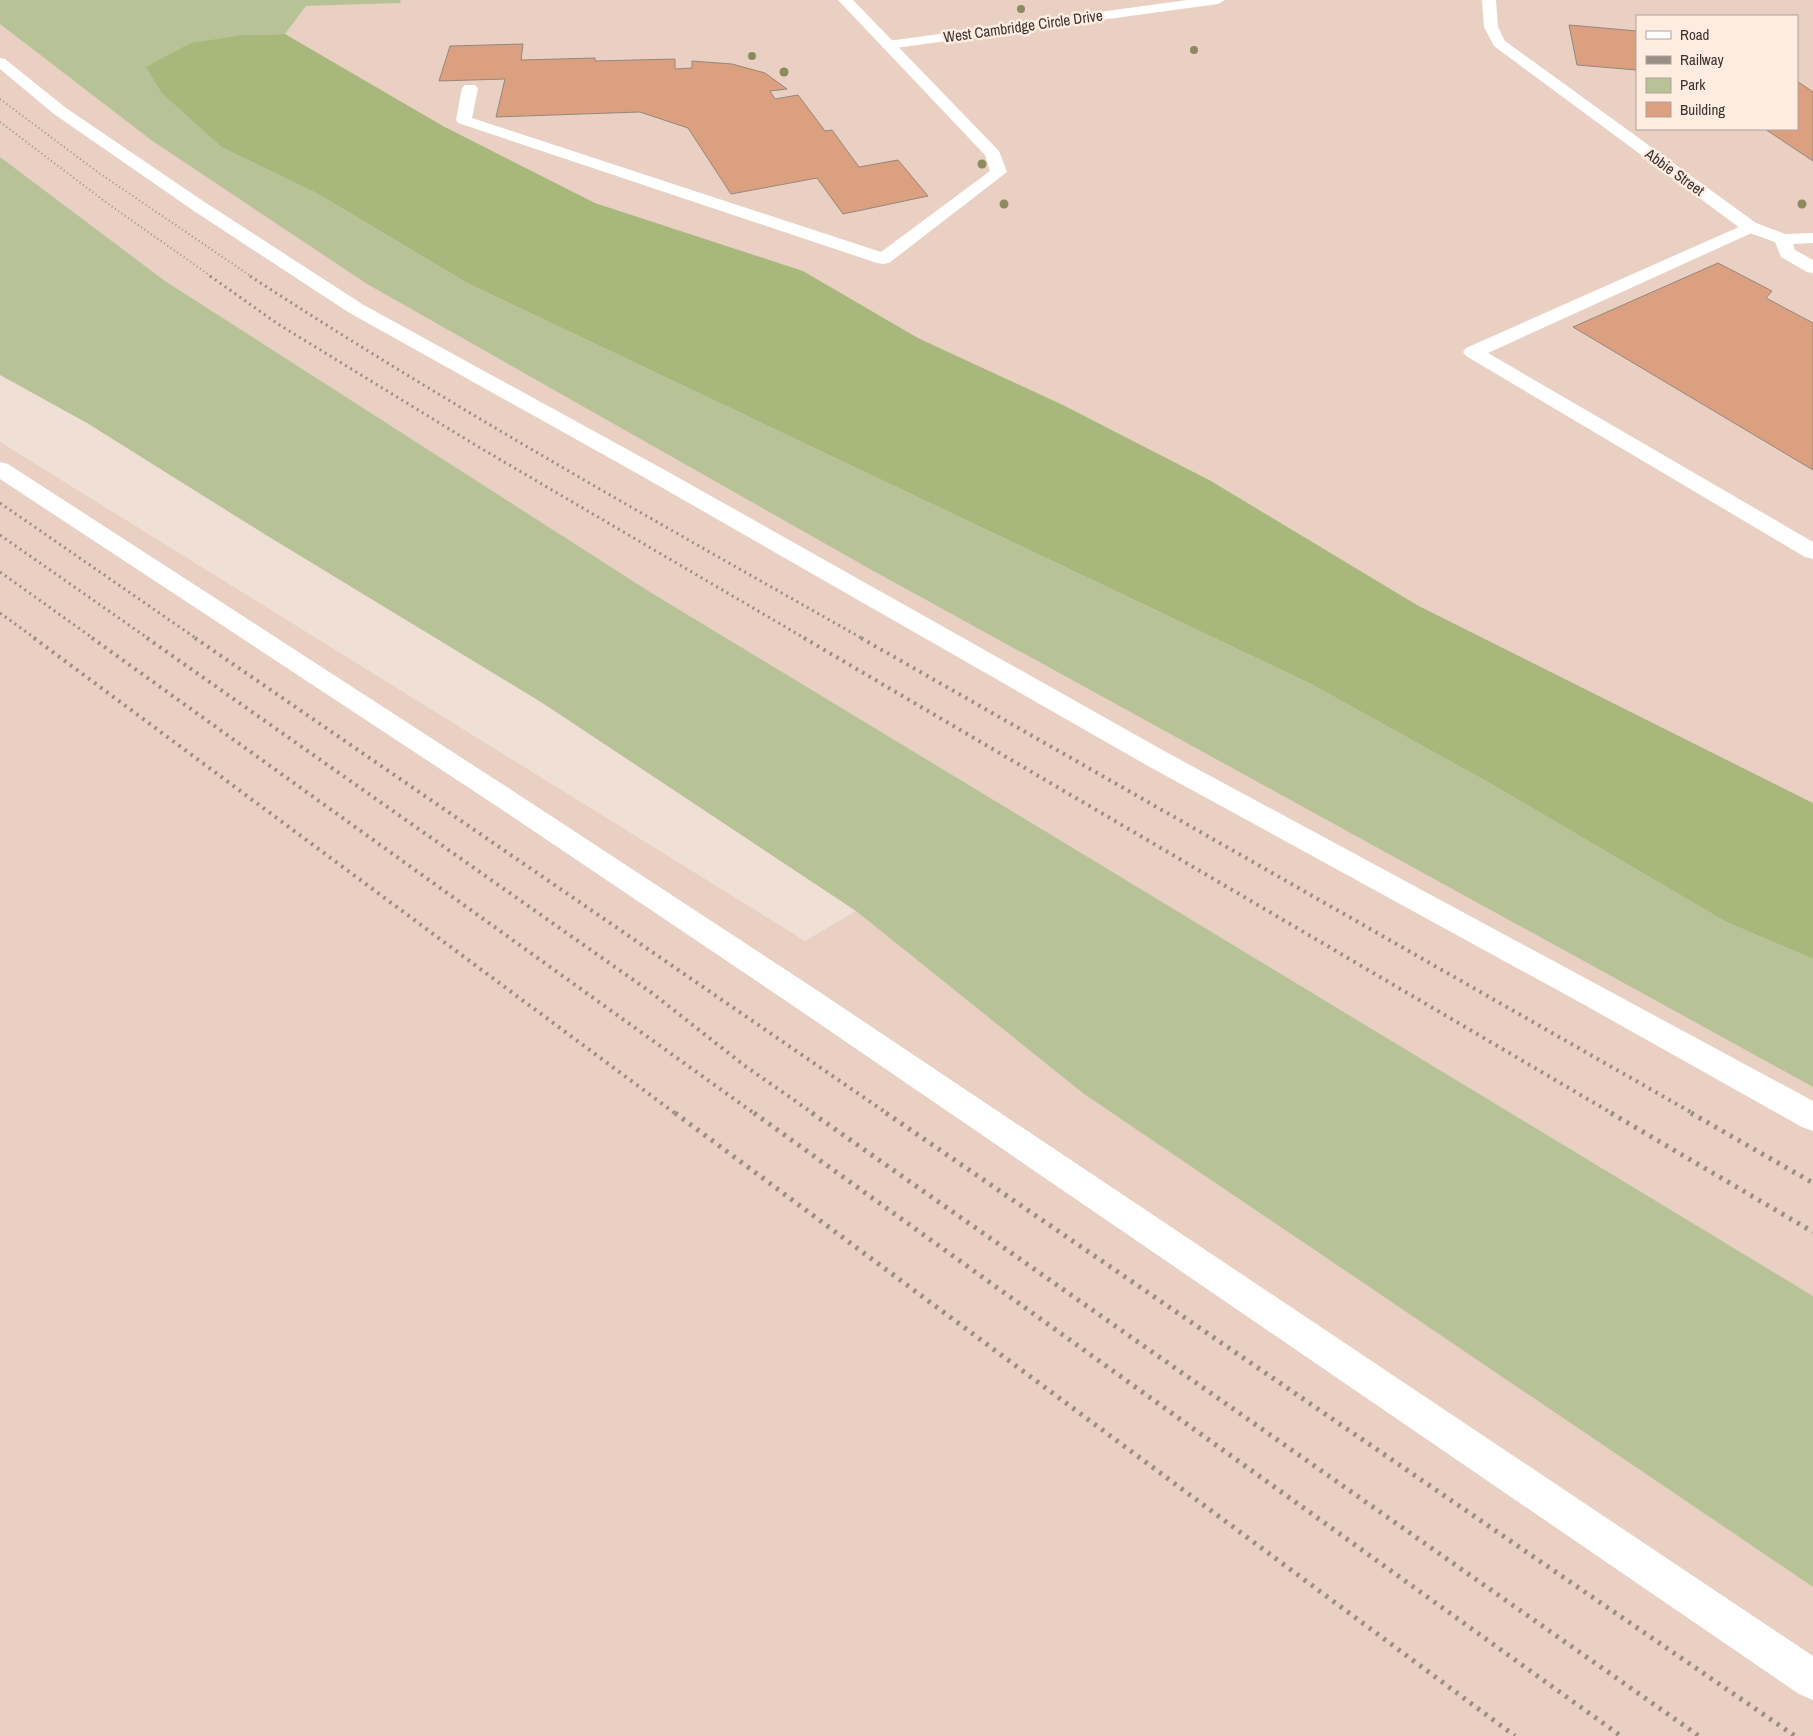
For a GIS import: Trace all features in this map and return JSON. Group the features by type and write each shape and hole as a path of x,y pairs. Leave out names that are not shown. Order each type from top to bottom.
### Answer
{"street":[{"path":"470,88 464,120 883,259 999,172 993,154 845,0"},
{"name":"West Cambridge Circle Drive","path":"888,45 1218,0"},
{"name":"Abbie Street","path":"1490,0 1491,27 1499,43 1750,227 1783,239"},
{"path":"0,62 68,117 200,208 356,308 663,479 1157,759 1591,994 1813,1117"},
{"path":"1750,227 1473,352 1813,552"},
{"path":"1813,238 1783,239 1787,253 1813,268"},
{"path":"0,469 507,800 805,998 1813,1680"}],"shaded area":[{"path":"400,0 1813,0 1813,803 1417,605 1211,481 1063,405 918,338 803,271 595,203 443,126 285,34 306,6 400,3"},
{"path":"0,24 151,140 367,284 868,568 1813,1087 1813,1296 650,592 165,281 0,159"},
{"path":"0,442 805,941 856,911 1084,1094 1813,1587 1813,1736 0,1736"}],"green space":[{"path":"0,0 400,0 401,3 306,6 285,34 244,35 223,148 318,194 467,283 1311,684 1493,785 1726,922 1813,959 1813,1087 868,568 367,284 151,140 0,24"},
{"path":"285,34 443,126 595,203 803,271 918,338 1063,405 1211,481 1417,605 1813,803 1813,959 1726,922 1493,785 1311,684 467,283 318,194 223,148 162,93 146,67 191,43 244,35"},
{"path":"0,157 165,281 650,592 1813,1296 1813,1587 1084,1094 856,911 544,704 261,532 87,423 0,375"}],"building":[{"path":"1569,25 1636,31 1636,70 1577,65"},
{"path":"523,44 521,60 595,58 595,61 675,59 675,69 692,68 692,61 732,64 765,73 787,89 770,91 775,99 798,95 825,131 832,130 859,167 898,160 928,196 843,214 817,178 731,194 688,128 640,112 496,117 505,79 439,81 450,46"},
{"path":"1798,82 1813,92 1813,161 1766,130 1798,130"},
{"path":"1718,263 1772,291 1766,298 1813,323 1813,470 1573,327"}],"railway":[{"path":"0,99 99,173 252,277"},
{"path":"0,122 107,203 212,277"},
{"path":"210,276 278,324 477,446 806,639"},
{"path":"250,276 477,417 863,639"},
{"path":"0,503 197,639"},
{"path":"0,535 149,639"},
{"path":"0,572 94,639"},
{"path":"0,613 36,639"},
{"path":"34,638 676,1114"},
{"path":"92,638 755,1114"},
{"path":"147,638 652,993 745,1066 814,1114"},
{"path":"195,638 888,1114"},
{"path":"804,638 1613,1114"},
{"path":"861,638 1694,1114"},
{"path":"675,1113 1515,1736"},
{"path":"754,1113 1621,1736"},
{"path":"812,1113 1699,1736"},
{"path":"886,1113 1795,1736"},
{"path":"1611,1113 1813,1232"},
{"path":"1691,1113 1813,1183"}]}
